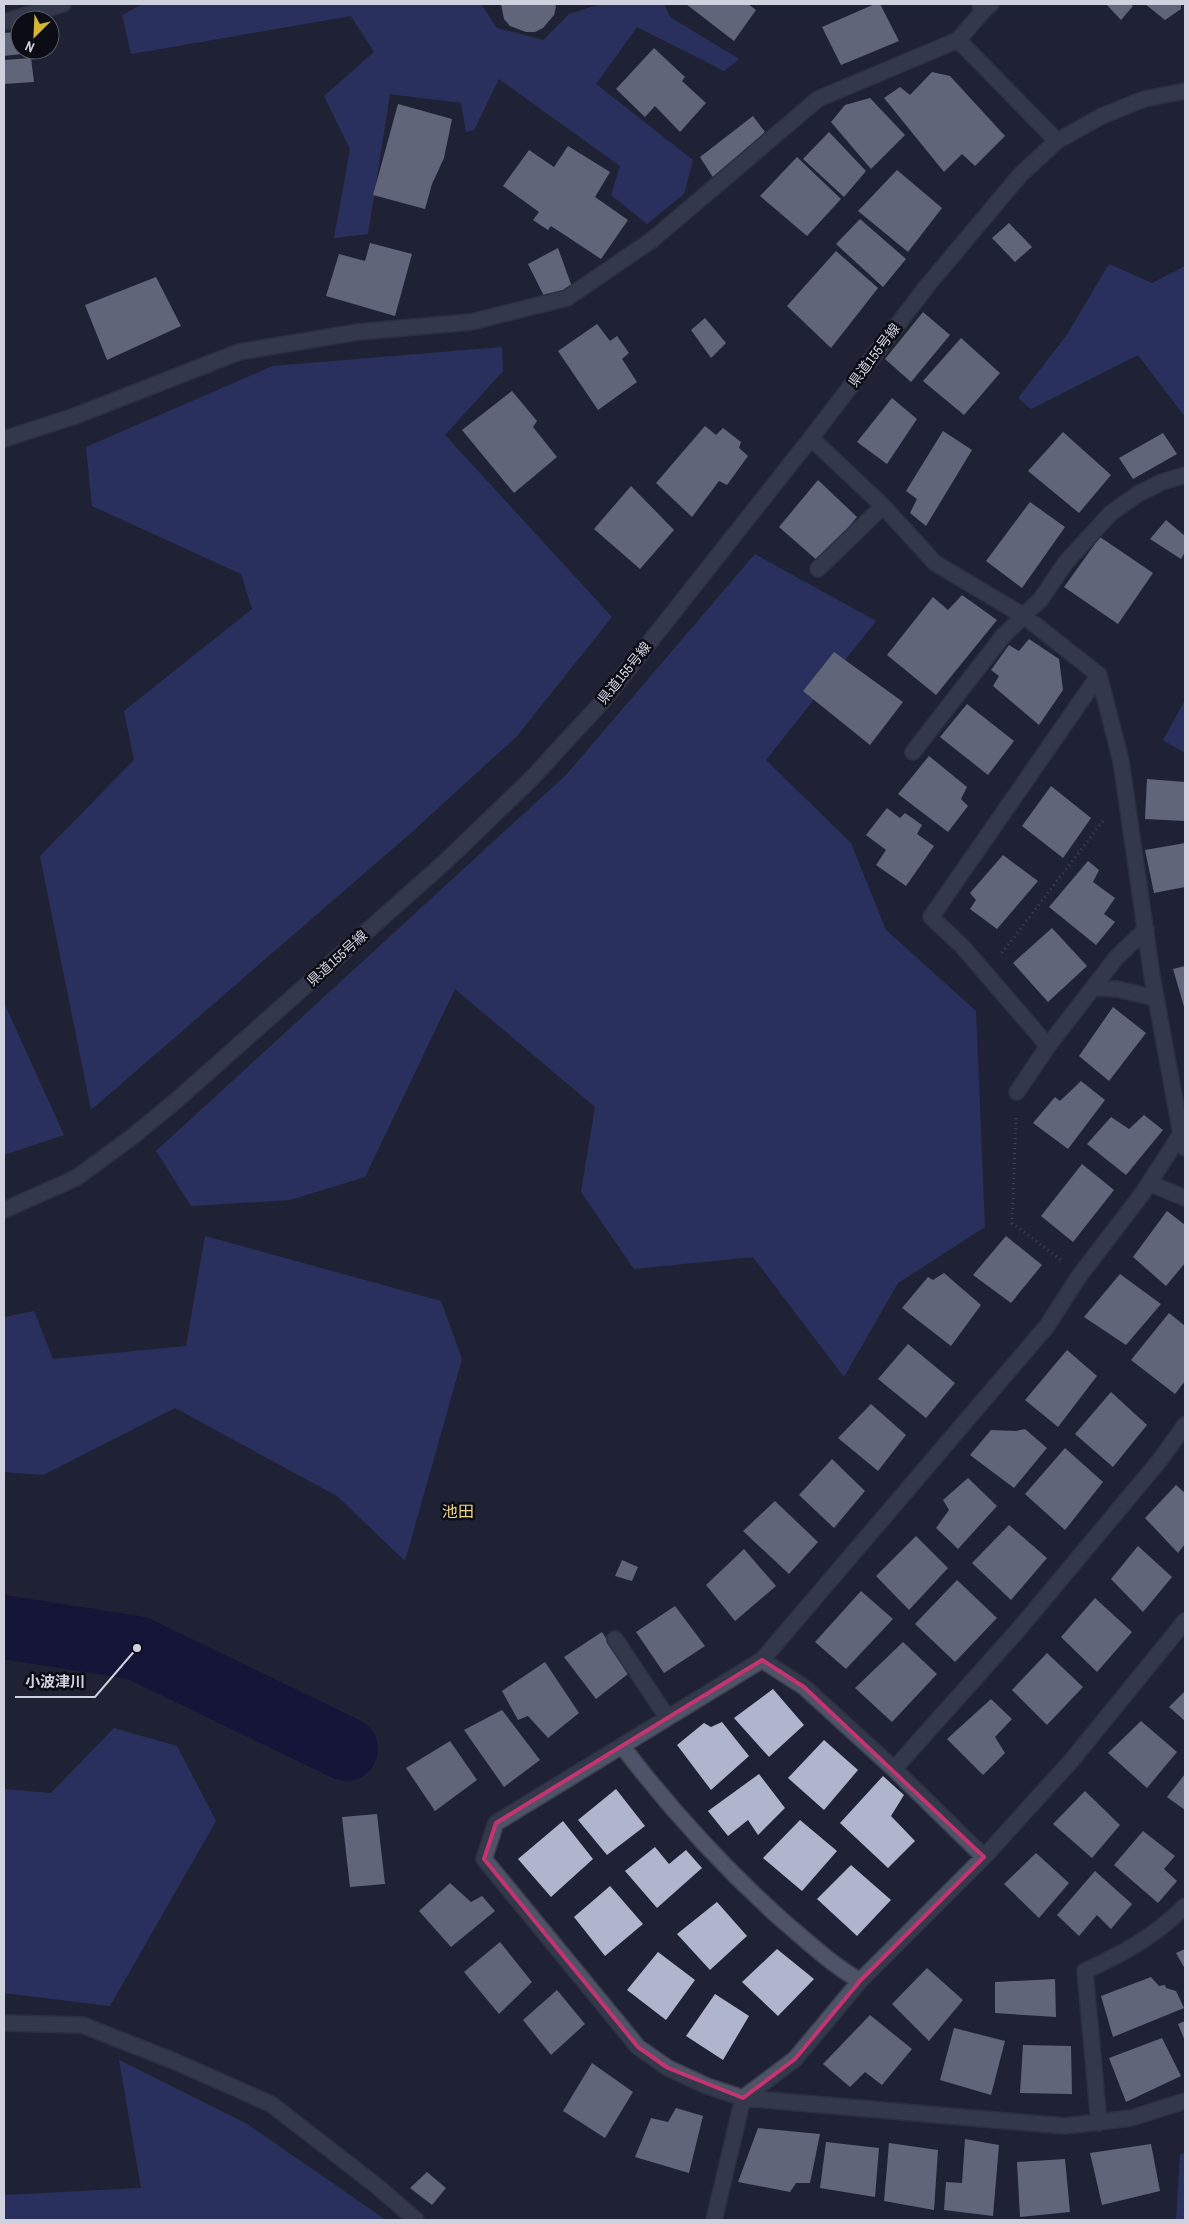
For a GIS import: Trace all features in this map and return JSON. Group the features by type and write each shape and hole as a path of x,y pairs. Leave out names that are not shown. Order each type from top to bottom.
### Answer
{"street":[{"path":"4,22 63,4"},
{"path":"4,440 76,416 239,352 358,332 471,322 567,298 652,240 818,99 958,40 985,6"},
{"path":"958,40 1057,141"},
{"name":"県道155号線","path":"4,1210 76,1178 132,1136 221,1061 452,855 532,778 604,700 811,438 927,286 1021,174 1057,141 1102,116 1144,99 1185,91"},
{"path":"811,438 883,506 935,563 1024,616 1098,675 1121,760 1156,998 1183,1141 1080,1275 1047,1326 762,1660 496,1822 484,1859 638,2047 668,2068 707,2086 743,2098 1065,2126 1131,2118 1185,2101"},
{"path":"913,752 1003,636 1041,599 1066,562 1111,513 1138,494 1162,482 1185,475"},
{"path":"818,570 883,506"},
{"path":"1048,1046 962,946 931,917 1098,675"},
{"path":"1017,1092 1048,1046 1116,958 1146,928"},
{"path":"1094,988 1117,989 1156,998"},
{"path":"1149,1183 1185,1198"},
{"path":"894,1768 1019,1629 1160,1460 1185,1425"},
{"path":"714,2220 743,2098 795,2059 860,1981 984,1857 1072,1760 1185,1621"},
{"path":"615,1639 667,1717"},
{"path":"762,1660 804,1687 894,1768 984,1857"},
{"path":"622,1746 659,1794 739,1881 834,1965 860,1981"},
{"path":"1099,2123 1085,1971 1122,1954 1164,1927 1185,1906"},
{"path":"4,2023 82,2025 174,2061 270,2104 378,2187 416,2220"}],"path":[{"path":"986,973 1126,792"},
{"path":"1017,1092 1012,1223 1080,1275"}],"highlighted area":[{"path":"762,1660 804,1687 984,1857 860,1981 795,2059 743,2098 668,2068 638,2047 484,1859 496,1823"}],"shaded area":[{"path":"143,4 481,4 497,28 543,40 569,14 601,4 664,4 670,17 739,59 724,71 637,27 596,84 693,160 684,194 647,224 611,195 620,166 499,79 474,130 466,132 461,103 390,94 368,234 334,238 350,149 324,96 374,52 351,16 131,54 122,15"},
{"path":"1109,264 1152,283 1185,266 1185,417 1138,355 1031,409 1018,398 1066,336"},
{"path":"502,347 503,371 445,435 612,617 517,736 412,832 91,1110 40,856 134,760 124,711 252,609 241,574 92,506 86,447 273,366"},
{"path":"755,554 876,621 766,760 851,843 886,930 976,1011 985,1227 898,1283 844,1377 753,1257 634,1269 581,1192 595,1107 455,989 365,1177 290,1200 191,1206 156,1151 566,775"},
{"path":"1185,700 1185,753 1163,740"},
{"path":"4,1003 64,1135 4,1155"},
{"path":"205,1236 441,1301 462,1359 405,1561 337,1496 175,1408 43,1475 4,1472 4,1317 34,1311 53,1359 186,1346"},
{"path":"114,1728 177,1746 216,1821 110,2006 4,1993 4,1789 51,1793"},
{"path":"119,2060 247,2124 386,2220 4,2220 4,2195 141,2188"},
{"path":"1185,2153 1185,2220 1176,2220 1180,2155"}],"building":[{"path":"501,4 555,4 556,7 554,15 543,28 535,32 526,32 510,26 504,19"},
{"path":"686,4 748,4 756,10 734,41"},
{"path":"875,4 880,4 899,41 841,65 822,27"},
{"path":"1106,4 1130,4 1133,6 1121,20"},
{"path":"1145,4 1181,4 1181,9 1165,20"},
{"path":"4,33 10,33 10,55 4,56"},
{"path":"654,48 685,77 682,81 706,103 680,132 655,106 645,117 616,89"},
{"path":"4,60 31,60 34,82 4,84"},
{"path":"932,72 950,76 1005,136 975,166 962,154 944,172 884,98 900,87 910,95"},
{"path":"870,98 905,135 871,169 831,122 845,105"},
{"path":"398,104 452,119 444,158 432,184 425,209 373,195"},
{"path":"753,116 765,132 714,179 700,157"},
{"path":"829,132 866,171 844,197 803,159"},
{"path":"568,146 610,172 595,197 628,220 601,259 551,226 548,230 533,220 539,212 503,186 529,150 554,167"},
{"path":"797,157 841,199 807,236 760,196"},
{"path":"897,170 942,208 908,252 858,211"},
{"path":"860,219 906,259 883,287 836,244"},
{"path":"1009,223 1032,247 1015,262 992,238"},
{"path":"370,243 412,254 395,316 326,296 339,254 365,261"},
{"path":"558,248 572,287 545,298 528,264"},
{"path":"836,251 878,288 831,348 787,306"},
{"path":"156,277 181,326 107,360 85,305"},
{"path":"923,312 950,335 911,382 885,359"},
{"path":"705,318 726,343 711,358 691,330"},
{"path":"597,324 610,341 617,336 629,353 622,359 637,382 598,410 558,351"},
{"path":"961,338 1000,373 964,415 923,381"},
{"path":"512,391 537,421 533,427 557,457 514,493 462,430"},
{"path":"892,398 917,419 887,464 857,442"},
{"path":"705,426 716,435 723,428 741,442 739,448 748,456 727,485 719,481 692,517 656,483"},
{"path":"943,431 972,450 926,526 910,513 917,499 906,491"},
{"path":"1063,432 1111,475 1079,513 1028,471"},
{"path":"1163,433 1177,454 1133,479 1119,458"},
{"path":"818,480 857,517 819,562 779,527"},
{"path":"631,486 674,530 640,569 594,529"},
{"path":"1030,502 1065,527 1022,588 986,561"},
{"path":"1166,520 1185,536 1185,552 1181,559 1150,539"},
{"path":"1100,537 1153,573 1118,624 1064,587"},
{"path":"962,595 997,620 936,695 887,655 933,597 948,610"},
{"path":"1029,639 1059,659 1063,690 1039,725 993,686 999,676 991,670 1009,645 1019,651"},
{"path":"834,652 903,702 870,745 803,691"},
{"path":"967,704 1014,741 988,775 940,737"},
{"path":"929,756 967,787 961,799 968,806 948,832 898,794"},
{"path":"1147,779 1185,782 1185,821 1145,819"},
{"path":"1051,786 1091,818 1063,858 1022,826"},
{"path":"887,808 900,818 905,813 922,825 917,834 934,846 906,886 876,865 886,850 866,835"},
{"path":"1185,843 1185,887 1154,893 1145,850"},
{"path":"1003,855 1038,881 997,929 970,909 976,900 970,893"},
{"path":"1088,861 1099,870 1093,882 1115,898 1104,914 1115,922 1096,945 1049,907"},
{"path":"1052,928 1087,966 1048,1002 1013,963"},
{"path":"1185,966 1185,1010 1173,969"},
{"path":"1113,1007 1146,1033 1109,1081 1079,1056"},
{"path":"1081,1081 1105,1100 1068,1149 1033,1123 1055,1097 1060,1101"},
{"path":"1144,1115 1163,1130 1126,1175 1087,1144 1111,1117 1129,1129"},
{"path":"1082,1164 1114,1190 1073,1242 1041,1216"},
{"path":"1167,1211 1185,1225 1185,1263 1166,1286 1133,1257"},
{"path":"1006,1236 1042,1265 1011,1303 973,1275"},
{"path":"944,1273 981,1305 951,1346 902,1308 928,1277 933,1280"},
{"path":"1120,1274 1161,1304 1126,1345 1084,1317"},
{"path":"1169,1313 1185,1326 1185,1381 1175,1394 1131,1360"},
{"path":"908,1344 955,1383 926,1418 878,1379"},
{"path":"1067,1350 1097,1376 1058,1427 1025,1400"},
{"path":"1111,1392 1147,1425 1113,1467 1075,1434"},
{"path":"871,1404 906,1435 878,1471 838,1438"},
{"path":"1025,1429 1047,1448 1014,1488 970,1455 991,1430 1016,1431"},
{"path":"1065,1448 1103,1482 1065,1530 1025,1494"},
{"path":"832,1459 865,1491 834,1528 799,1495"},
{"path":"968,1478 997,1506 958,1549 936,1528 949,1510 943,1500"},
{"path":"1176,1485 1185,1493 1185,1544 1178,1553 1145,1518"},
{"path":"775,1501 818,1542 789,1574 743,1531"},
{"path":"1009,1525 1047,1558 1011,1600 972,1563"},
{"path":"916,1536 948,1568 909,1610 876,1576"},
{"path":"1138,1546 1172,1577 1143,1612 1111,1579"},
{"path":"744,1549 776,1586 735,1621 706,1585"},
{"path":"622,1560 638,1567 632,1581 615,1576"},
{"path":"957,1580 997,1618 955,1662 915,1624"},
{"path":"861,1591 893,1619 846,1669 815,1642"},
{"path":"1095,1598 1132,1632 1097,1672 1061,1637"},
{"path":"675,1606 705,1646 664,1673 636,1632"},
{"path":"602,1632 628,1674 596,1699 564,1657"},
{"path":"903,1642 937,1674 892,1722 855,1688"},
{"path":"1047,1653 1083,1687 1047,1725 1012,1690"},
{"path":"545,1662 579,1713 548,1738 528,1716 518,1720 502,1691"},
{"path":"773,1689 804,1725 769,1757 734,1718"},
{"path":"1185,1691 1185,1721 1169,1707"},
{"path":"991,1699 1012,1719 995,1737 1005,1753 983,1775 947,1739"},
{"path":"502,1710 540,1760 504,1787 464,1730"},
{"path":"1141,1721 1177,1752 1147,1788 1108,1753"},
{"path":"722,1722 749,1756 711,1790 677,1745 704,1723 711,1727"},
{"path":"824,1740 858,1770 824,1810 788,1778"},
{"path":"450,1741 477,1780 435,1811 406,1768"},
{"path":"759,1774 785,1808 758,1835 748,1820 728,1836 708,1811"},
{"path":"1185,1774 1185,1810 1167,1797"},
{"path":"883,1776 904,1795 891,1816 915,1841 888,1868 840,1823"},
{"path":"616,1789 645,1826 607,1855 578,1820"},
{"path":"1085,1791 1120,1825 1092,1858 1053,1824"},
{"path":"377,1814 385,1884 350,1887 342,1817"},
{"path":"800,1820 837,1851 802,1891 763,1858"},
{"path":"563,1821 593,1859 551,1897 518,1859"},
{"path":"1143,1831 1175,1856 1164,1869 1177,1881 1158,1903 1114,1865"},
{"path":"655,1847 669,1864 686,1850 702,1868 657,1908 625,1871"},
{"path":"1036,1853 1069,1883 1039,1918 1004,1884"},
{"path":"851,1865 891,1900 857,1936 817,1899"},
{"path":"1095,1871 1132,1904 1111,1929 1097,1915 1079,1936 1057,1915"},
{"path":"450,1883 471,1902 482,1896 495,1911 451,1947 419,1911"},
{"path":"610,1886 643,1924 605,1956 574,1917"},
{"path":"717,1902 747,1936 710,1970 677,1934"},
{"path":"500,1942 532,1982 499,2014 464,1972"},
{"path":"777,1949 814,1979 778,2016 742,1982"},
{"path":"1185,1949 1185,1969 1176,1953"},
{"path":"658,1952 695,1980 666,2020 627,1990"},
{"path":"927,1968 963,2000 929,2041 892,2004"},
{"path":"1151,1977 1159,1986 1165,1985 1166,1988 1176,1991 1184,2008 1113,2037 1101,1996"},
{"path":"1055,1979 1056,2017 995,2013 995,1982"},
{"path":"557,1990 585,2024 551,2055 523,2020"},
{"path":"715,1994 749,2016 723,2060 686,2036"},
{"path":"870,2015 912,2049 882,2085 865,2072 850,2087 823,2064"},
{"path":"1185,2021 1185,2041 1178,2024"},
{"path":"954,2028 1005,2041 991,2095 940,2080"},
{"path":"1162,2038 1181,2076 1126,2102 1109,2058"},
{"path":"1023,2045 1071,2046 1072,2094 1020,2093"},
{"path":"592,2063 633,2092 605,2138 563,2111"},
{"path":"676,2108 703,2116 689,2173 635,2157 651,2118 668,2122"},
{"path":"758,2128 820,2134 810,2183 796,2183 790,2192 738,2182"},
{"path":"965,2139 999,2145 993,2216 944,2210 946,2182 962,2183"},
{"path":"826,2142 879,2148 875,2197 820,2188"},
{"path":"889,2143 938,2150 934,2210 884,2201"},
{"path":"1151,2144 1160,2191 1102,2205 1090,2153"},
{"path":"1065,2159 1070,2212 1020,2217 1017,2162"},
{"path":"427,2172 446,2188 432,2205 410,2188"}],"waterway":[{"path":"4,1627 137,1648 346,1749"}],"place":[{"name":"小波津川","path":"137,1648"}],"district":[{"name":"池田","path":"458,1511"}]}
